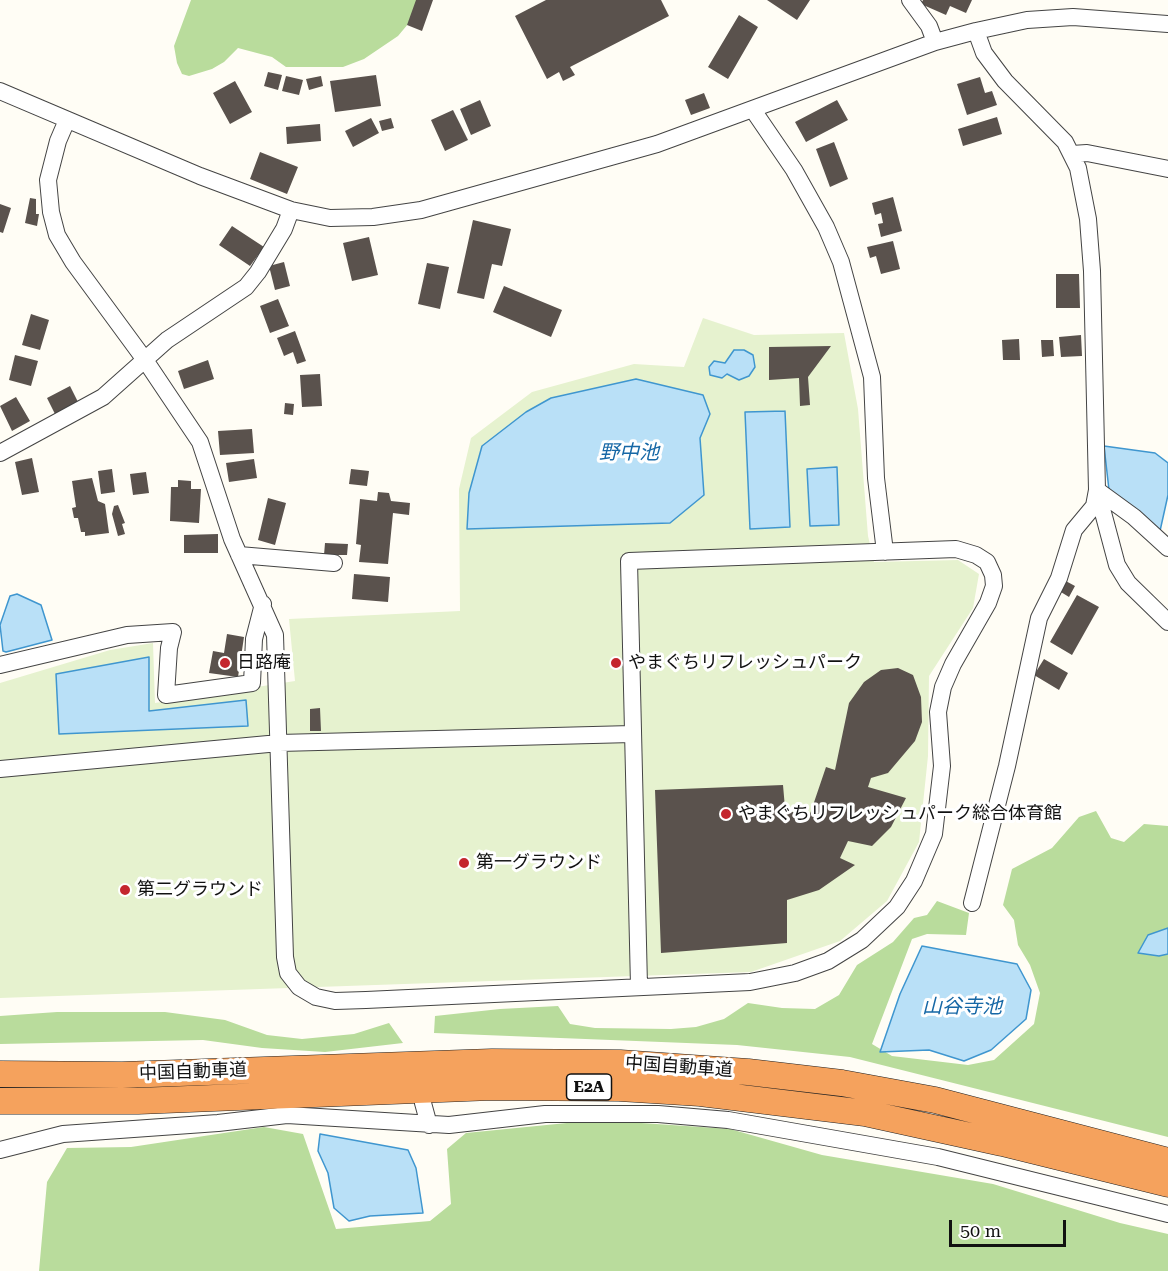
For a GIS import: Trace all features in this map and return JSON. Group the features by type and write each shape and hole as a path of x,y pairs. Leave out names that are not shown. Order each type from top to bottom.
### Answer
{"highway":[{"name":"中国自動車道","path":"0,1073 122,1075 492,1062 620,1063 736,1071 843,1083 935,1101 1168,1161"},
{"name":"中国自動車道","path":"0,1101 138,1101 492,1086 619,1088 700,1093 865,1113 1014,1146 1168,1184"}],"street":[{"path":"910,0 929,26 935,42"},
{"path":"0,91 210,180 291,210 341,218 373,217 421,210 657,144 935,42 976,31 1027,20 1073,17 1168,24"},
{"path":"972,903 1007,766 1039,618 1059,578 1074,530 1094,506 1097,490 1092,271 1088,219 1078,168 1065,142 1005,81 984,53 976,31"},
{"path":"753,110 794,170 826,227 850,292 872,377 876,478 885,552"},
{"path":"67,120 58,141 48,180 51,212 57,235 73,262 145,360 200,442 239,555 275,634 285,957 288,973 299,987 316,997 326,999 412,997 750,982 795,973 828,961 862,940 897,907 914,881 934,834 942,766 937,721 943,687 988,603 994,586 993,575 987,562 976,555 956,549 628,561 639,986"},
{"path":"1072,154 1087,153 1168,169"},
{"path":"0,453 103,398 167,340 246,288 284,229 291,210"},
{"path":"1097,490 1134,517 1168,548"},
{"path":"1097,490 1117,565 1128,583 1168,622"},
{"path":"239,555 334,563"},
{"path":"0,665 127,635 172,632 166,695 252,683 254,639 263,604"},
{"path":"0,770 279,743 632,734"},
{"path":"423,1103 429,1125"},
{"path":"0,1150 63,1134 218,1123 287,1114 429,1125 544,1114 607,1112 728,1120 938,1157 1168,1214"}],"green space":[{"path":"191,0 428,0 398,36 364,59 343,67 286,67 272,57 238,48 224,62 212,69 189,76 182,74 174,46"},
{"name":"やまぐちリフレッシュパーク","path":"703,318 754,335 844,333 858,409 868,536 874,562 958,560 979,574 973,608 929,676 928,756 919,842 887,901 840,941 751,972 0,998 0,683 110,650 153,643 155,703 295,681 289,619 460,611 459,489 471,438 532,392 634,364 684,367"},
{"path":"1096,811 1111,838 1124,842 1144,824 1168,826 1168,1137 850,1057 737,1045 434,1033 435,1016 500,1009 558,1006 570,1024 595,1028 671,1029 696,1027 724,1019 748,1003 782,1008 815,1009 839,995 857,965 893,942 914,918 927,915 937,901 969,913 966,935 927,934 912,939 872,1044 892,1056 968,1065 994,1060 1034,1024 1040,993 1030,965 1018,945 1014,920 1003,905 1012,869 1052,848 1079,817"},
{"path":"57,1012 165,1012 225,1020 267,1035 302,1039 354,1034 389,1023 403,1043 325,1052 262,1048 203,1040 0,1044 0,1016"},
{"path":"597,1120 730,1129 822,1155 993,1184 1120,1223 1168,1234 1168,1271 39,1271 47,1182 67,1148 131,1147 264,1127 303,1134 336,1229 430,1221 451,1204 447,1149 466,1133"}],"water":[{"path":"734,350 744,350 753,355 755,367 749,376 739,380 727,374 722,378 710,375 709,367 714,361 725,363"},
{"name":"野中池","path":"636,379 703,395 710,414 700,438 704,495 670,523 467,529 469,493 482,446 526,412 551,398"},
{"path":"785,411 790,527 750,529 745,412"},
{"path":"1104,446 1155,453 1168,463 1168,495 1160,531 1109,490"},
{"path":"837,467 839,525 810,526 807,469"},
{"path":"17,594 41,605 52,640 6,652 3,651 0,625 10,596"},
{"path":"149,657 149,711 246,700 248,726 59,734 56,674"},
{"path":"1168,928 1168,954 1159,956 1138,953 1148,935"},
{"name":"山谷寺池","path":"922,946 1017,964 1031,990 1026,1019 991,1050 964,1061 929,1050 880,1052 900,994"},
{"path":"320,1134 408,1150 416,1168 423,1213 370,1216 349,1221 334,1208 328,1173 318,1151"}],"building":[{"path":"416,0 433,0 422,31 407,25"},
{"path":"546,0 661,0 669,16 570,67 575,75 563,81 559,72 547,79 515,16"},
{"path":"767,0 810,0 797,20"},
{"path":"923,0 972,0 966,13 950,6 946,15 921,4"},
{"path":"739,15 758,27 728,79 708,67"},
{"path":"268,72 282,75 278,90 264,86"},
{"path":"376,75 381,106 335,112 330,81"},
{"path":"286,76 303,80 299,95 282,91"},
{"path":"321,76 323,86 309,90 306,79"},
{"path":"980,77 985,93 992,91 997,105 967,115 957,84"},
{"path":"235,81 252,112 230,124 213,93"},
{"path":"704,93 710,108 691,115 685,100"},
{"path":"480,100 491,126 471,135 460,109"},
{"path":"837,100 848,120 806,142 795,122"},
{"path":"453,110 468,140 445,151 431,120"},
{"path":"997,117 1002,134 963,146 958,129"},
{"path":"371,118 379,133 353,147 345,131"},
{"path":"391,118 394,128 382,131 379,121"},
{"path":"320,124 321,141 287,144 286,127"},
{"path":"834,142 848,179 830,187 816,149"},
{"path":"260,152 298,167 287,194 250,179"},
{"path":"893,197 902,231 881,237 878,224 883,223 881,213 875,215 872,203"},
{"path":"30,198 36,199 36,214 39,214 37,226 25,223"},
{"path":"0,204 11,208 3,233 0,232"},
{"path":"473,220 511,229 502,266 492,264 484,299 457,293"},
{"path":"232,226 264,247 250,266 219,245"},
{"path":"369,237 378,275 352,281 343,243"},
{"path":"893,241 900,269 881,274 876,256 870,258 867,247"},
{"path":"284,262 290,286 275,290 269,266"},
{"path":"427,263 449,267 440,309 418,304"},
{"path":"1056,274 1079,274 1080,308 1056,308"},
{"path":"504,286 562,310 551,337 493,312"},
{"path":"278,299 289,326 270,333 260,306"},
{"path":"31,314 49,320 40,350 22,345"},
{"path":"295,331 306,361 297,364 293,352 284,356 277,338"},
{"path":"1081,335 1082,356 1061,357 1059,337"},
{"path":"1019,339 1020,360 1003,360 1002,340"},
{"path":"1041,340 1053,340 1054,356 1042,357"},
{"path":"831,346 808,377 810,405 800,406 799,378 769,380 769,347"},
{"path":"15,355 38,361 31,386 9,380"},
{"path":"208,360 214,379 184,389 178,371"},
{"path":"320,374 322,406 302,407 300,375"},
{"path":"70,386 78,402 55,414 47,398"},
{"path":"16,397 30,421 12,431 0,406"},
{"path":"285,403 294,404 293,415 284,414"},
{"path":"252,429 254,453 220,455 218,431"},
{"path":"32,458 39,492 22,495 15,462"},
{"path":"254,459 257,478 229,482 226,463"},
{"path":"112,469 115,492 101,494 98,471"},
{"path":"351,469 369,471 367,486 349,484"},
{"path":"146,472 149,493 133,495 130,474"},
{"path":"92,478 98,501 105,504 109,533 85,536 85,532 81,532 78,518 74,518 72,508 76,507 72,481"},
{"path":"178,480 191,481 191,489 201,489 199,523 170,521 171,487 178,487"},
{"path":"378,492 389,493 391,501 410,503 409,515 393,513 388,564 359,562 361,545 356,544 360,499 377,501"},
{"path":"268,498 286,503 275,545 258,540"},
{"path":"118,505 125,523 122,524 125,534 118,536 112,514 114,506"},
{"path":"218,534 218,553 184,553 184,535"},
{"path":"325,543 348,544 347,555 324,555"},
{"path":"354,574 390,577 388,602 352,599"},
{"path":"1062,579 1075,586 1069,597 1056,589"},
{"path":"1077,595 1099,607 1072,655 1050,642"},
{"name":"日路庵","path":"227,634 244,637 238,677 209,673 213,651 224,653"},
{"path":"1044,659 1068,673 1059,690 1034,675"},
{"name":"やまぐちリフレッシュパーク総合体育館","path":"898,668 913,675 921,697 922,722 915,741 888,773 871,778 868,787 906,798 891,827 872,846 848,841 840,858 855,865 819,890 787,900 787,943 661,953 655,790 783,785 785,808 808,820 826,767 835,770 849,703 864,682 881,670"},
{"path":"320,708 321,731 310,731 310,709"}],"place":[{"name":"日路庵","path":"225,663"},
{"name":"やまぐちリフレッシュパーク","path":"616,663"},
{"name":"やまぐちリフレッシュパーク総合体育館","path":"726,814"},
{"name":"第一グラウンド","path":"464,863"},
{"name":"第二グラウンド","path":"125,890"}]}
